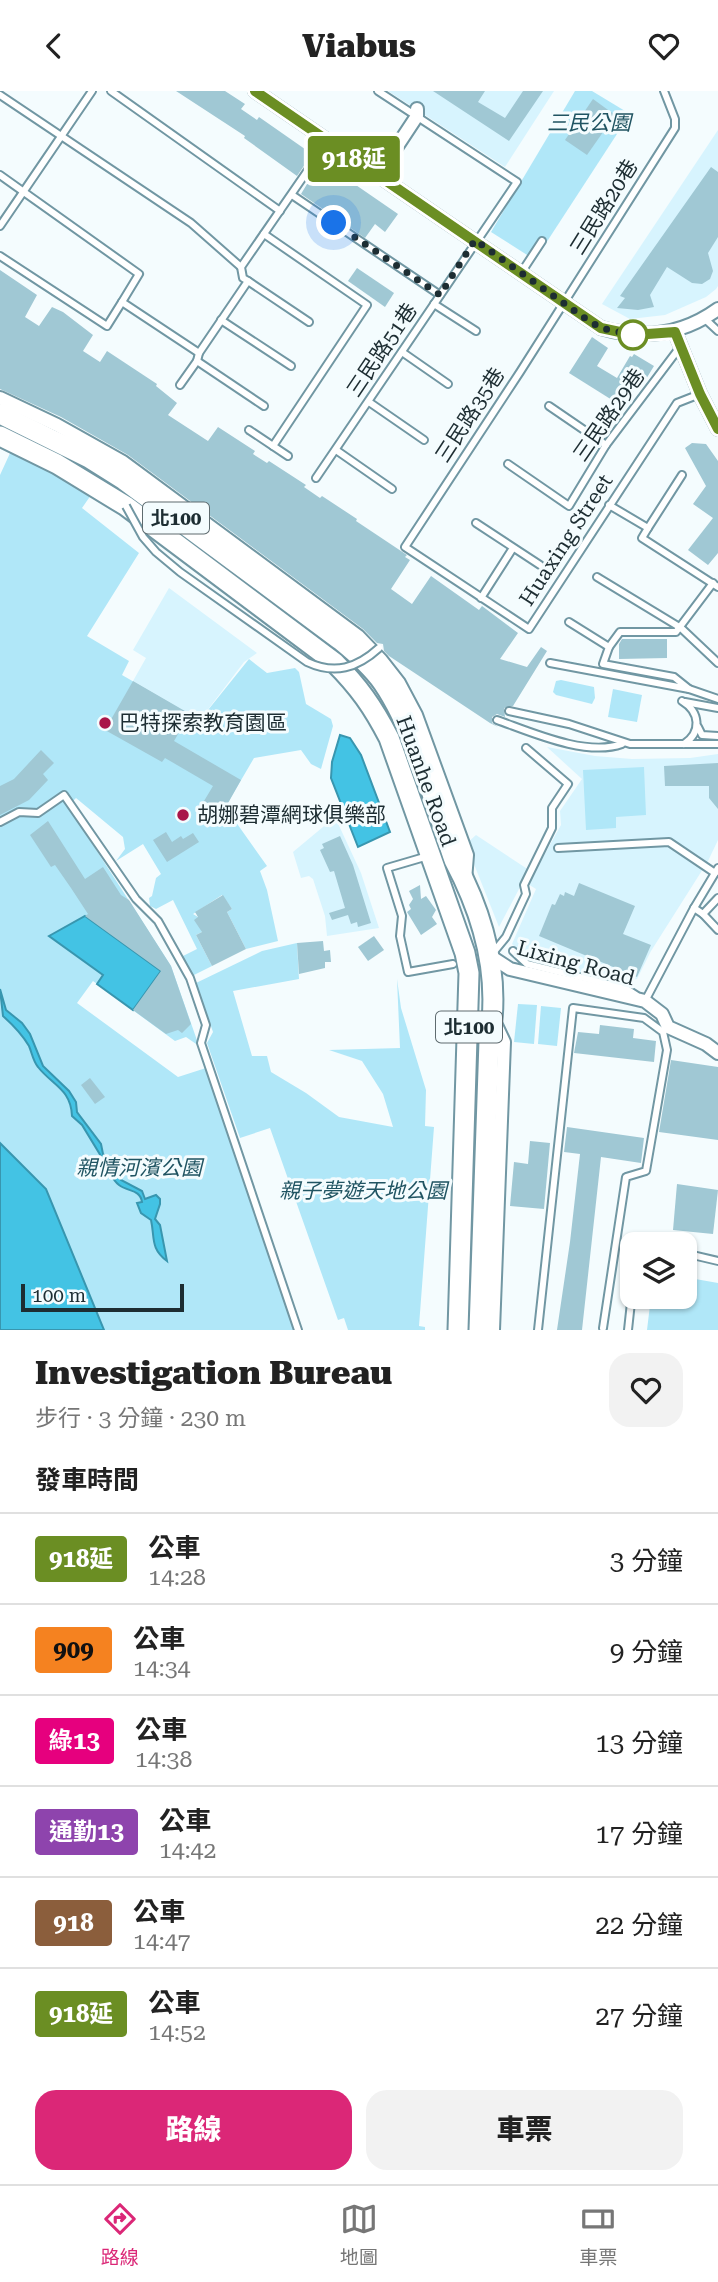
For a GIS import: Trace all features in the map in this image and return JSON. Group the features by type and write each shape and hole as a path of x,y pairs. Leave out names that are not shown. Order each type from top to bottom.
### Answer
{"highway":[{"name":"Huanhe Road","path":"0,414 78,452 124,480 362,659 382,681 397,706 454,860 465,880 490,956 494,984 493,1020 489,1041 479,1330"},
{"name":"Huanhe Road","path":"0,436 57,464 126,506 334,662 373,705 389,738 465,953 469,973 458,1330"}],"street":[{"path":"255,91 601,328 622,334 675,332 705,319 718,309"},
{"path":"378,175 417,113"},
{"path":"675,332 700,394 718,429"},
{"name":"Huanhe Road","path":"0,398 57,425 123,462 358,636 399,683 416,715 467,855 465,880"},
{"name":"Lixing Road","path":"490,956 510,969 645,1001 662,1014 668,1027 706,1044 718,1053"},
{"name":"Huanhe Road","path":"493,1020 504,1042 493,1330"}],"lane":[{"path":"0,226 92,91"},
{"path":"111,91 280,211"},
{"path":"378,91 417,113"},
{"name":"三民路20巷","path":"564,303 675,128 675,119 664,91"},
{"path":"0,95 191,223 241,267 243,278 309,322"},
{"name":"三民路51巷","path":"316,478 475,240 517,182 417,113"},
{"path":"241,267 328,141"},
{"path":"0,175 139,274 107,326 0,256"},
{"path":"292,195 440,295"},
{"path":"264,234 367,305 272,446"},
{"path":"522,273 542,241"},
{"path":"180,385 248,281"},
{"path":"122,302 199,353"},
{"name":"三民路35巷","path":"405,547 564,303"},
{"path":"434,304 476,331"},
{"path":"705,319 718,331"},
{"path":"221,320 290,366"},
{"name":"三民路29巷","path":"508,464 569,506 606,445 680,347"},
{"path":"402,352 448,384"},
{"path":"197,361 264,406"},
{"name":"Huaxing Street","path":"405,547 529,629 677,403 700,394"},
{"path":"369,402 424,440"},
{"path":"549,406 606,445"},
{"path":"249,431 288,456"},
{"path":"336,450 392,489"},
{"path":"682,475 642,538 716,585 676,632 620,632 609,647 603,664 674,677 689,689"},
{"path":"610,505 648,528"},
{"path":"126,506 143,537 156,552 307,662 326,669 346,669 365,661 379,648"},
{"path":"476,523 540,565"},
{"path":"481,598 513,548"},
{"path":"597,577 681,628 718,663"},
{"path":"569,622 609,647"},
{"path":"551,663 689,689 718,699"},
{"path":"718,708 682,701 694,711 702,735 718,736"},
{"path":"509,711 569,724 624,743"},
{"path":"497,720 552,740 602,748 624,743 681,746 718,744"},
{"path":"681,746 690,740 697,725"},
{"path":"490,956 506,937 526,894 524,885 552,828 552,808 568,784 526,748"},
{"path":"0,821 19,812 38,813 64,795 136,899 158,921 190,978 206,1025 201,1043 299,1330"},
{"path":"513,951 527,964 625,988 645,1001 694,908 717,871 669,842 558,848"},
{"path":"430,855 387,868 402,916 400,936 404,962 408,972 453,964"},
{"path":"703,914 718,898"},
{"path":"694,908 718,930"},
{"path":"538,1330 573,1008 644,1019 663,1032 667,1050 646,1171 626,1177 603,1329"},
{"path":"697,1256 718,1261"},
{"path":"628,1330 630,1309"}],"shaded area":[{"path":"388,91 554,91 505,167"},
{"path":"718,130 716,289 706,297 665,315 630,319 602,304"},
{"path":"169,588 257,653 244,662 200,720 133,681 146,658 133,650"},
{"path":"547,747 595,756 632,759 690,758 718,754 718,840 637,979 617,983 530,961 512,944 536,889 528,884 561,825 560,811 582,779"},
{"path":"335,817 361,873 379,928 327,936 325,916 313,879 309,876 301,878 293,852"},
{"path":"476,835 529,870 499,927 466,844"}],"green space":[{"name":"三民公園","path":"575,91 592,91 630,114 535,260 491,232"},
{"name":"親情河濱公園","path":"11,451 91,495 82,508 139,553 87,636 129,661 122,675 200,720 249,659 267,673 295,668 299,672 306,704 331,719 333,726 321,769 311,764 301,750 254,758 223,811 233,818 267,866 260,871 278,941 246,949 227,912 232,909 222,895 193,914 198,917 202,932 196,935 212,966 192,976 181,957 197,949 173,900 156,909 150,906 149,898 152,896 156,878 161,874 143,844 116,861 125,849 123,837 76,798 68,806 171,966 199,1046 186,1037 175,1041 93,981 77,1003 178,1077 206,1068 295,1330 104,1330 46,1189 0,1143 0,475"},
{"path":"556,681 594,687 595,698 592,704 556,695 553,692"},
{"path":"613,689 642,695 637,722 608,717"},
{"path":"644,767 646,815 616,817 616,828 586,830 583,770"},
{"name":"親子夢遊天地公園","path":"297,943 299,979 233,991 252,1056 267,1056 271,1072 339,1117 393,1127 383,1094 362,1061 329,1050 400,1048 397,979 401,1008 426,1090 425,1126 434,1127 419,1326 425,1327 425,1330 348,1330 344,1318 338,1320 270,1128 240,1138 207,1043 213,1032 196,983 262,951"},
{"path":"518,1004 537,1005 534,1044 514,1042"},
{"path":"541,1006 561,1008 557,1046 538,1044"},
{"path":"697,1279 718,1283 718,1330 647,1330 650,1309 697,1309"}],"water":[{"path":"340,735 350,738 361,755 390,832 358,847 331,778 332,762"},
{"path":"85,916 161,971 133,1010 97,984 103,975 49,936"},
{"path":"0,989 6,1010 22,1023 30,1034 43,1066 69,1091 76,1102 77,1112 101,1144 103,1154 108,1160 104,1161 82,1125 72,1116 64,1093 38,1067 29,1046 3,1016"},
{"path":"0,1143 46,1189 104,1330 0,1330"},
{"path":"112,1167 121,1180 142,1191 145,1199 156,1195 160,1199 155,1219 160,1225 167,1261 158,1252 154,1242 151,1220 141,1213 137,1203 142,1202 141,1198 117,1183 108,1170"}],"building":[{"path":"176,91 225,91 245,104 241,109 257,120 259,117 312,154 297,176 244,138 245,136"},
{"path":"433,91 485,91 478,102 505,118 523,91 543,91 509,141"},
{"path":"593,99 615,115 587,155 565,140"},
{"path":"321,161 398,214 385,232 375,224 365,238 301,194"},
{"path":"711,167 718,172 718,237 708,253 713,271 710,279 702,284 692,283 667,267 650,295 654,307 638,310 617,308 625,298 620,296"},
{"path":"357,268 394,293 385,307 348,281"},
{"path":"0,270 37,295 25,317 39,326 52,307 63,312 93,335 83,351 100,362 107,351 157,384 156,386 177,403 168,415 208,441 218,427 255,451 253,454 306,485 304,487 357,519 356,521 407,555 405,557 410,560 391,589 412,604 431,576 479,610 482,606 518,633 500,659 527,667 541,647 547,651 513,706 504,708 505,717 497,714 492,717 492,723 498,727 389,656 384,651 383,644 377,643 363,629 128,455 61,417 0,389"},
{"path":"592,337 608,348 597,366 617,378 630,356 634,354 654,366 643,384 639,382 628,400 624,398 620,405 569,373"},
{"path":"692,443 706,444 718,461 718,553 708,565 688,550 713,518 693,504 706,486 685,448"},
{"path":"622,639 667,639 667,658 619,659 619,644"},
{"path":"133,681 190,714 174,741 241,780 223,812 204,801 213,786 165,758 162,762 105,730"},
{"path":"41,750 54,763 43,774 48,780 29,800 0,815 0,786 14,779"},
{"path":"718,763 718,809 709,798 709,786 665,786 664,766"},
{"path":"48,821 85,879 103,867 121,895 129,900 171,966 191,1024 182,1033 178,1030 166,1034 133,1010 161,971 85,916 88,914 71,888 55,865 51,867 30,835"},
{"path":"166,832 172,842 193,833 199,842 167,862 153,840"},
{"path":"340,836 353,865 371,923 358,927 357,922 351,924 348,915 332,920 329,913 345,908 334,871 330,872 320,850 324,848 322,844"},
{"path":"579,883 635,906 623,934 651,945 637,977 539,936 552,904 555,905 560,894 564,896 565,892 574,896"},
{"path":"420,885 421,899 426,896 436,910 432,917 437,924 421,935 407,912 411,909 409,905 413,899 409,891"},
{"path":"223,895 232,909 227,912 246,949 212,966 196,935 202,932 194,920 198,917 195,912"},
{"path":"374,936 384,950 368,961 358,947"},
{"path":"323,941 324,951 330,950 331,962 325,962 325,968 299,974 297,943"},
{"path":"600,1025 634,1029 633,1038 656,1041 654,1062 574,1053 578,1032 599,1034"},
{"path":"671,1060 718,1067 718,1140 659,1132"},
{"path":"90,1078 105,1097 95,1104 81,1085"},
{"path":"567,1127 644,1138 641,1163 601,1157 582,1330 557,1330 580,1154 564,1152"},
{"path":"530,1141 550,1143 544,1209 510,1206 514,1162 528,1164"},
{"path":"677,1184 718,1190 713,1234 673,1230"}],"bus line":[{"name":"918延","path":"255,91 601,328 634,335 675,332 700,394 718,429"}],"place":[{"name":"巴特探索教育園區","path":"105,723"},
{"name":"胡娜碧潭網球俱樂部","path":"183,815"}],"route":[{"path":"334,223 440,295 475,240 586,319 601,328 633,335"}]}
